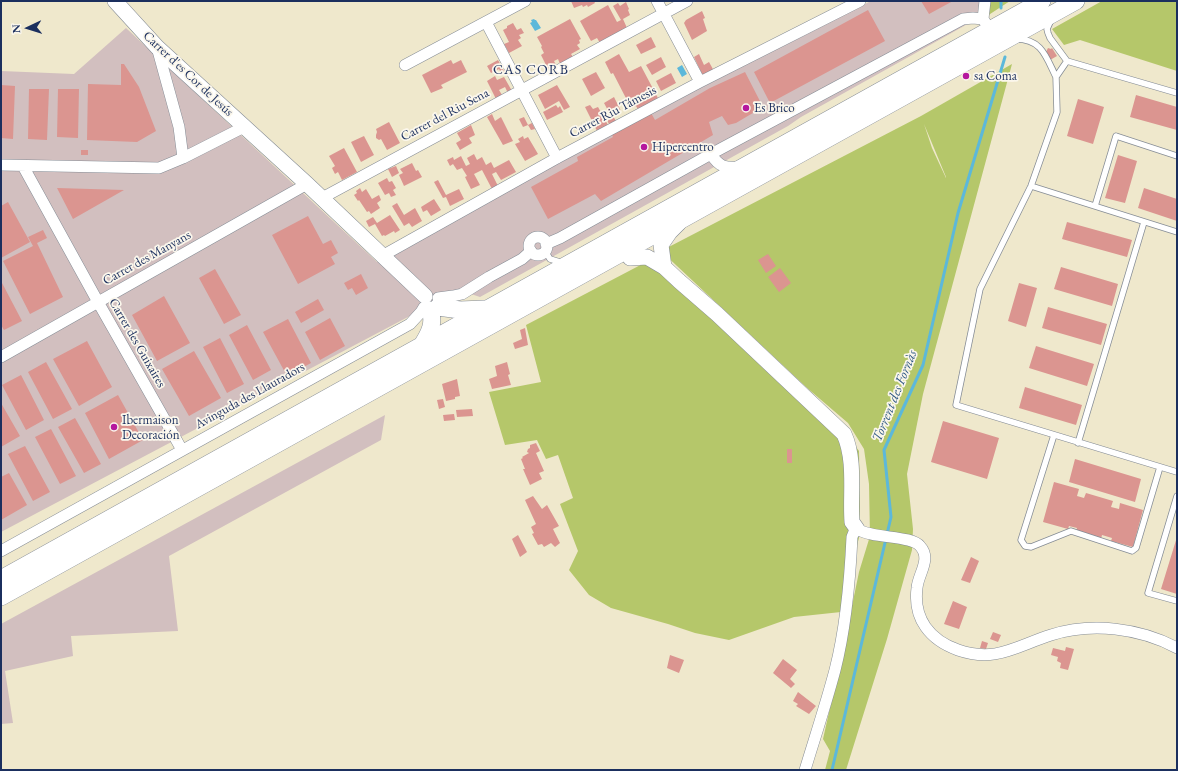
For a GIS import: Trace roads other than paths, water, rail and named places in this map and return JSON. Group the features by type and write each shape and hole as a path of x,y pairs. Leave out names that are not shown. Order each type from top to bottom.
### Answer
{"main road":[{"path":"1,597 1076,1"},
{"path":"1,579 744,166 987,24 1033,3"},
{"path":"422,345 428,336 432,323 431,304 468,310 488,308"}],"street":[{"name":"Carrer d'es Cor de Jesús","path":"115,1 157,47 322,198 431,304"},
{"path":"405,65 525,1"},
{"path":"657,1 700,82"},
{"name":"Carrer del Riu Sena","path":"322,198 687,1"},
{"name":"Carrer Riu Támesis","path":"382,256 557,158 700,82 860,1"},
{"path":"546,247 543,239 540,237 534,238 529,244 531,251 534,254 537,255 543,253 546,247 560,238 711,154 963,19 973,18 987,24 985,1"},
{"path":"486,22 557,158"},
{"path":"157,47 180,127 183,158"},
{"path":"3,166 159,168 183,158 244,127"},
{"path":"711,154 715,161 720,165 733,167 744,166"},
{"name":"Carrer des Guixaires","path":"23,166 182,450"},
{"name":"Carrer des Manyans","path":"1,357 307,184"},
{"path":"664,267 661,245 681,220"},
{"path":"431,304 462,294 490,276 522,259 531,251"},
{"path":"556,290 587,280 630,258 647,257 664,267 679,282 717,314 844,434 848,443 850,455 852,522 863,532 911,540 920,545 926,558 916,588 917,607 922,621 931,635 941,642 968,653 985,655 1001,654 1052,634 1071,630 1100,628 1119,629 1140,633 1168,643 1177,648"},
{"name":"Avinguda des Llauradors","path":"1,551 410,324 431,304"},
{"path":"805,770 835,669 846,612 852,537 863,532"}],"lane":[{"path":"1055,13 1047,29 1050,38 1067,61 1177,93"},
{"path":"1006,40 1022,39 1031,41 1041,48 1056,77 1057,112 1031,186 980,288 956,406 1177,472"},
{"path":"1056,77 1067,61"},
{"path":"1095,206 1116,136 1177,156"},
{"path":"1031,186 1177,232"},
{"path":"1078,442 1144,222"},
{"path":"546,247 550,259 569,264"},
{"path":"1054,435 1021,540 1025,546 1031,547 1071,531 1132,551 1136,548 1160,467"},
{"path":"1177,496 1148,593 1177,601"}],"water":[{"path":"534,19 541,28 535,31 530,23 532,22 531,20"},
{"path":"682,65 687,74 682,77 677,68"}],"waterway":[{"name":"Torrent des Fornàs","path":"1001,1 1001,8"},
{"name":"Torrent des Fornàs","path":"832,770 891,517 884,450 923,365 958,213 1005,57"}],"place":[{"name":"sa Coma","path":"966,76"},
{"name":"Es Brico","path":"746,108"},
{"name":"Hipercentro","path":"644,147"},
{"name":"Ibermaison Decoración","path":"114,427"}],"district":[{"name":"CAS CORB","path":"531,70"}]}
